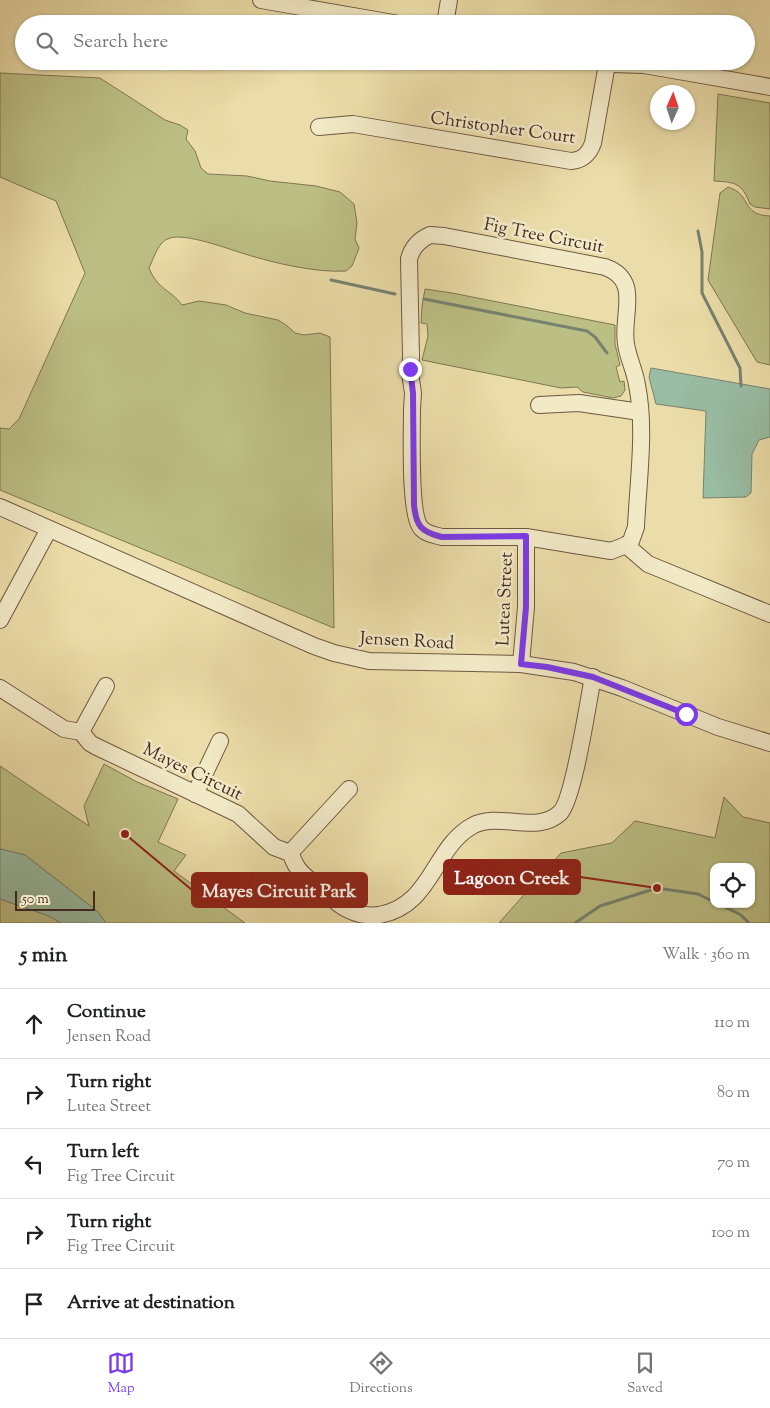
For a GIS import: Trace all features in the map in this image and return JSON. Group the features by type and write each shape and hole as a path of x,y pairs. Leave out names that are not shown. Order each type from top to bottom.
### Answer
{"street":[{"path":"261,0 348,15"},
{"path":"446,15 449,0"},
{"path":"457,15 459,0"},
{"name":"Christopher Court","path":"319,128 353,124 571,161 578,160 590,151 593,143 602,70"},
{"path":"673,70 770,87"},
{"name":"Fig Tree Circuit","path":"430,235 444,236 605,267 618,273 626,283 626,344 637,384 640,412 636,527 631,541 626,545 611,551 526,536 442,537 422,530 417,523 414,505 413,393 410,373 409,259 411,251 417,243 430,235"},
{"path":"540,405 579,403 640,412"},
{"name":"Jensen Road","path":"0,507 314,646 334,653 369,661 521,664 547,667 593,677 718,727 770,743"},
{"path":"0,620 49,529"},
{"name":"Lutea Street","path":"521,664 526,607 526,536"},
{"path":"626,545 648,564 770,614"},
{"name":"Mayes Circuit","path":"0,688 64,729 81,732 95,746 238,814 274,847 290,853 298,868 341,906 358,914 375,915 388,913 400,908 411,900 421,890 455,841 472,826 490,820 540,822 560,813 570,795 593,677"},
{"path":"81,732 106,686"},
{"path":"195,794 220,741"},
{"path":"290,853 349,789"}],"shaded area":[{"path":"0,73 100,78 165,120 188,130 186,139 195,151 201,168 208,174 247,176 270,181 316,186 340,192 354,204 357,223 355,239 359,248 352,266 346,271 295,267 208,242 177,237 170,238 162,243 149,268 156,281 182,305 199,301 226,305 245,313 278,320 295,333 304,335 320,333 330,337 334,628 0,490 0,428 9,429 19,419 85,273 56,201 0,177"},
{"path":"718,94 770,103 770,209 755,207 750,204 741,188 733,183 714,181"},
{"path":"728,187 741,195 754,212 770,216 770,365 757,362 708,280 720,193"},
{"path":"425,289 615,325 615,344 620,365 616,367 620,382 624,381 625,390 621,396 613,398 583,392 577,387 561,388 422,360 428,336 427,324 421,323"},
{"path":"651,368 770,389 770,437 759,440 752,454 751,493 746,497 703,498 706,411 656,404 649,377"},
{"path":"104,764 137,782 178,799 158,842 186,855 174,871 245,923 106,923 97,911 25,855 0,849 0,766 89,826 84,806"},
{"path":"724,797 743,817 770,823 770,923 499,923 561,853 612,843 635,821 715,838"},
{"path":"0,849 25,855 97,911 106,923 61,923 49,916 0,899"},
{"path":"0,899 49,916 61,923 0,923"}],"waterway":[{"path":"698,231 702,252 702,293 740,368 741,386"},
{"path":"331,280 395,294"},
{"path":"424,299 587,331 595,337 607,353"},
{"path":"575,923 600,906 657,888 698,894 710,900"},
{"path":"727,908 741,915 749,923"}],"place":[{"name":"Mayes Circuit Park","path":"125,834"},
{"name":"Lagoon Creek","path":"657,888"}],"route":[{"path":"410,369 413,393 414,514 417,523 422,530 442,537 526,536 526,607 521,664 547,667 593,677 686,714"}]}
